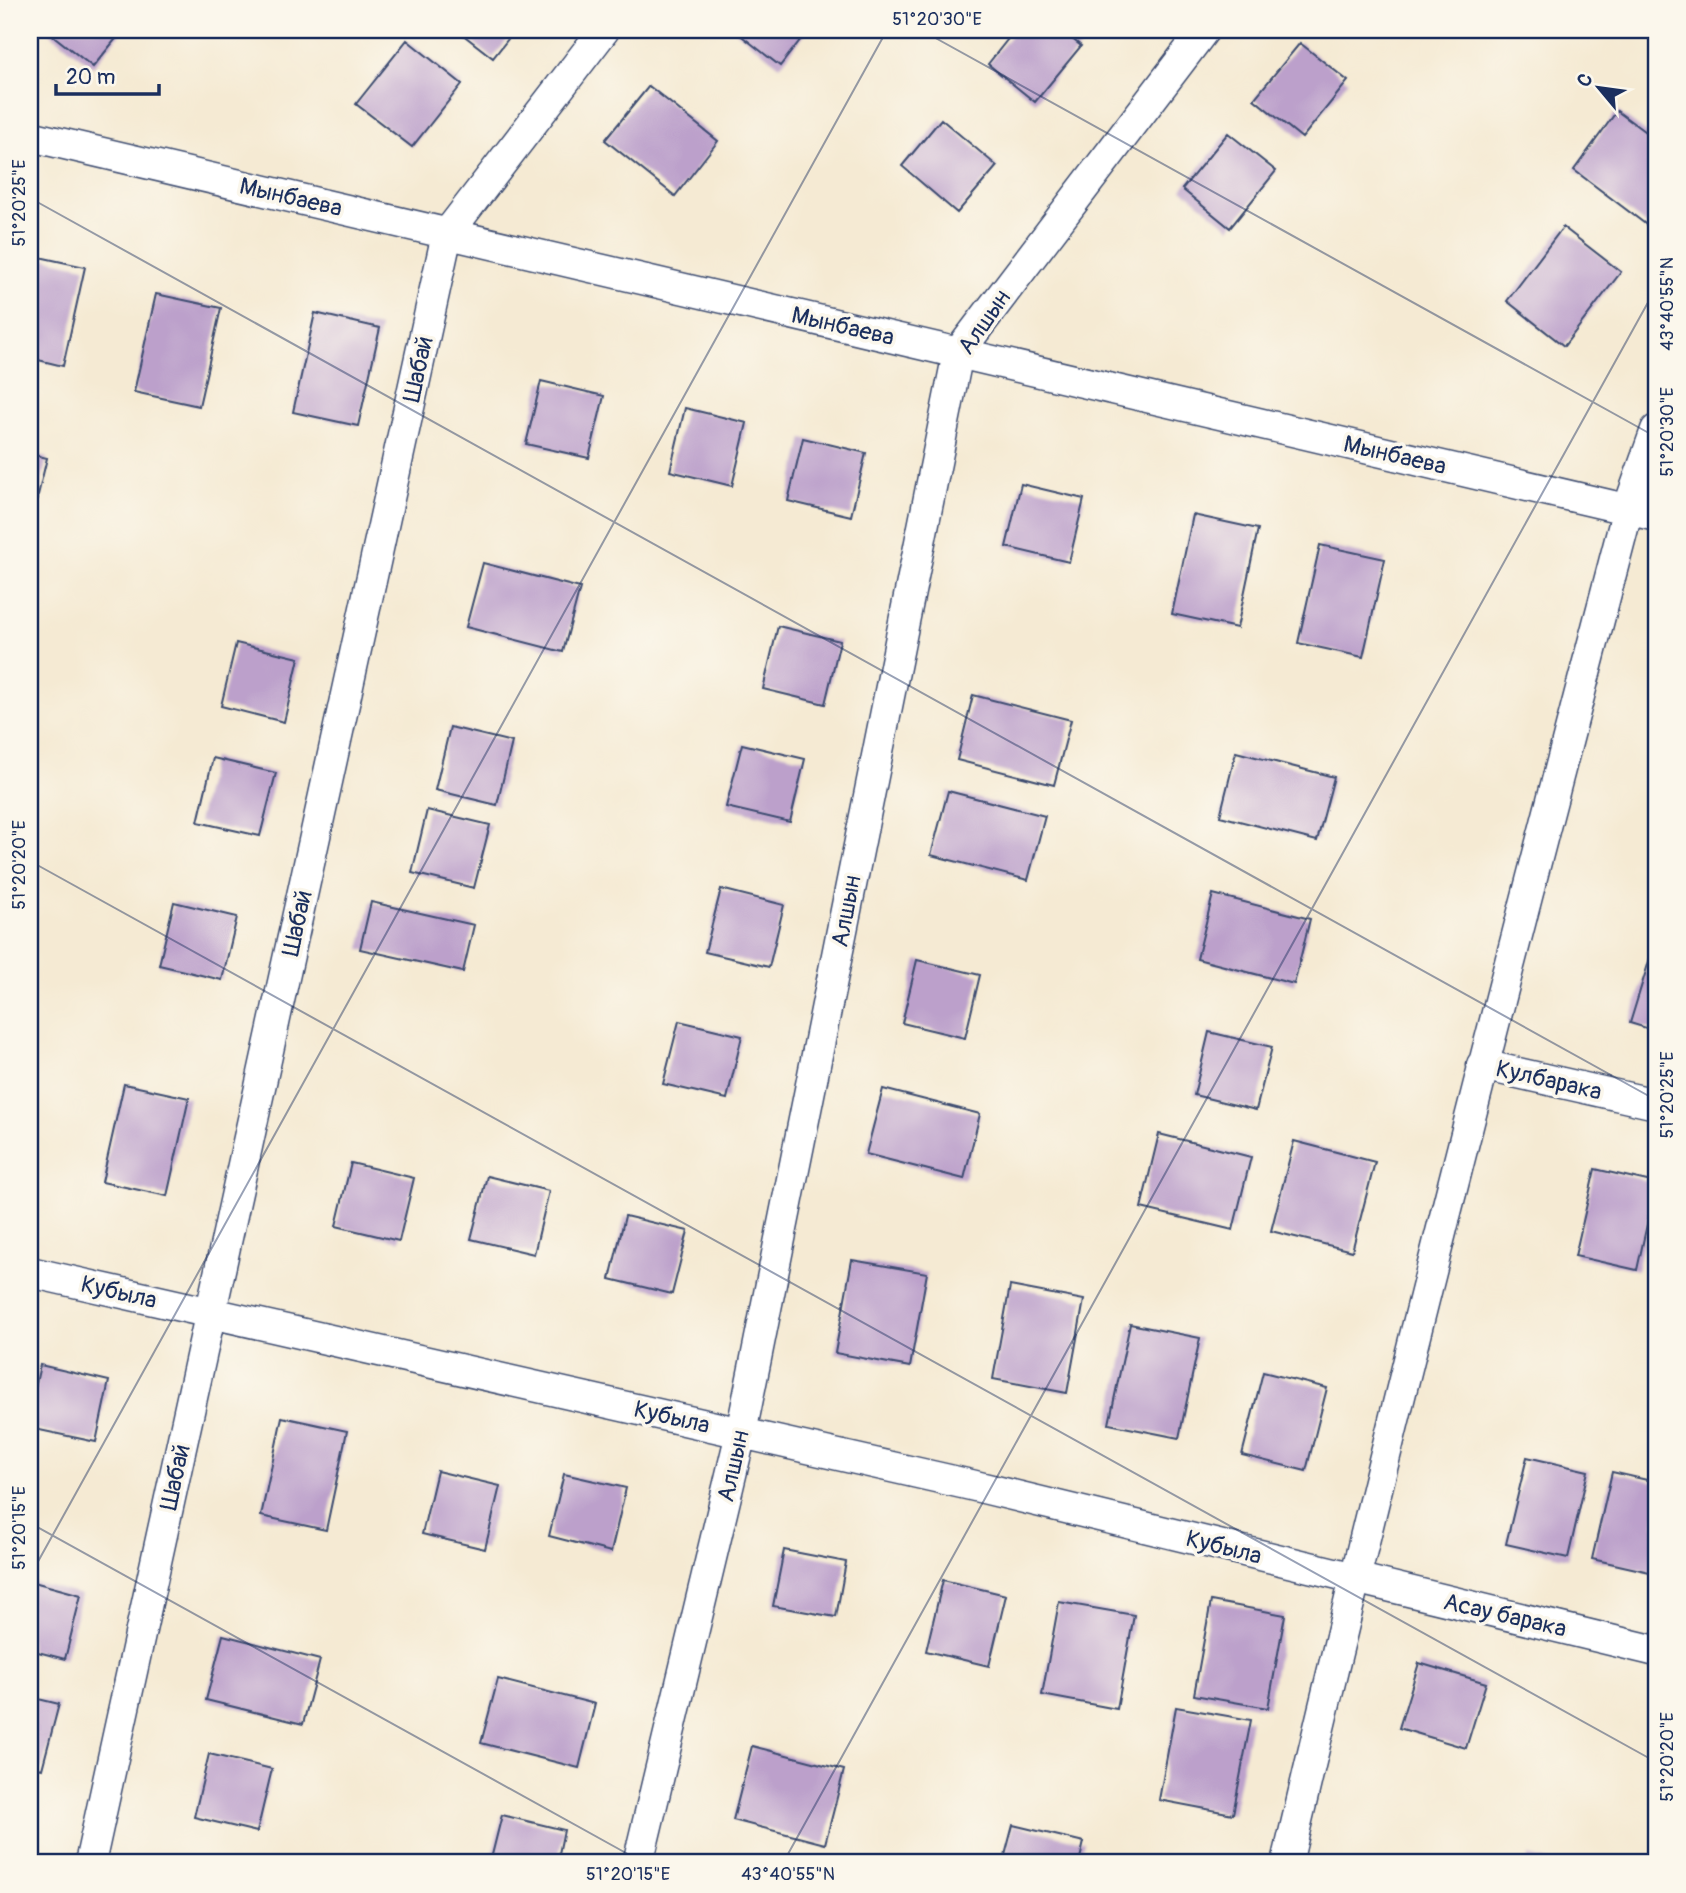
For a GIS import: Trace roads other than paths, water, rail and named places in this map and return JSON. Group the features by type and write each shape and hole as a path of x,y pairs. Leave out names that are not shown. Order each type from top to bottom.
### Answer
{"street":[{"name":"Шабай","path":"90,1863 447,234 604,30"},
{"name":"Алшын","path":"638,1863 741,1433 958,353 1204,30"},
{"name":"Мынбаева","path":"30,136 1642,513"},
{"path":"1287,1863 1354,1579 1482,1065 1642,513 1656,429"},
{"name":"Кулбарака","path":"1482,1065 1656,1104"},
{"name":"Кубыла","path":"30,1272 971,1485 1354,1579"},
{"name":"Асау барака","path":"1354,1579 1656,1651"}]}
